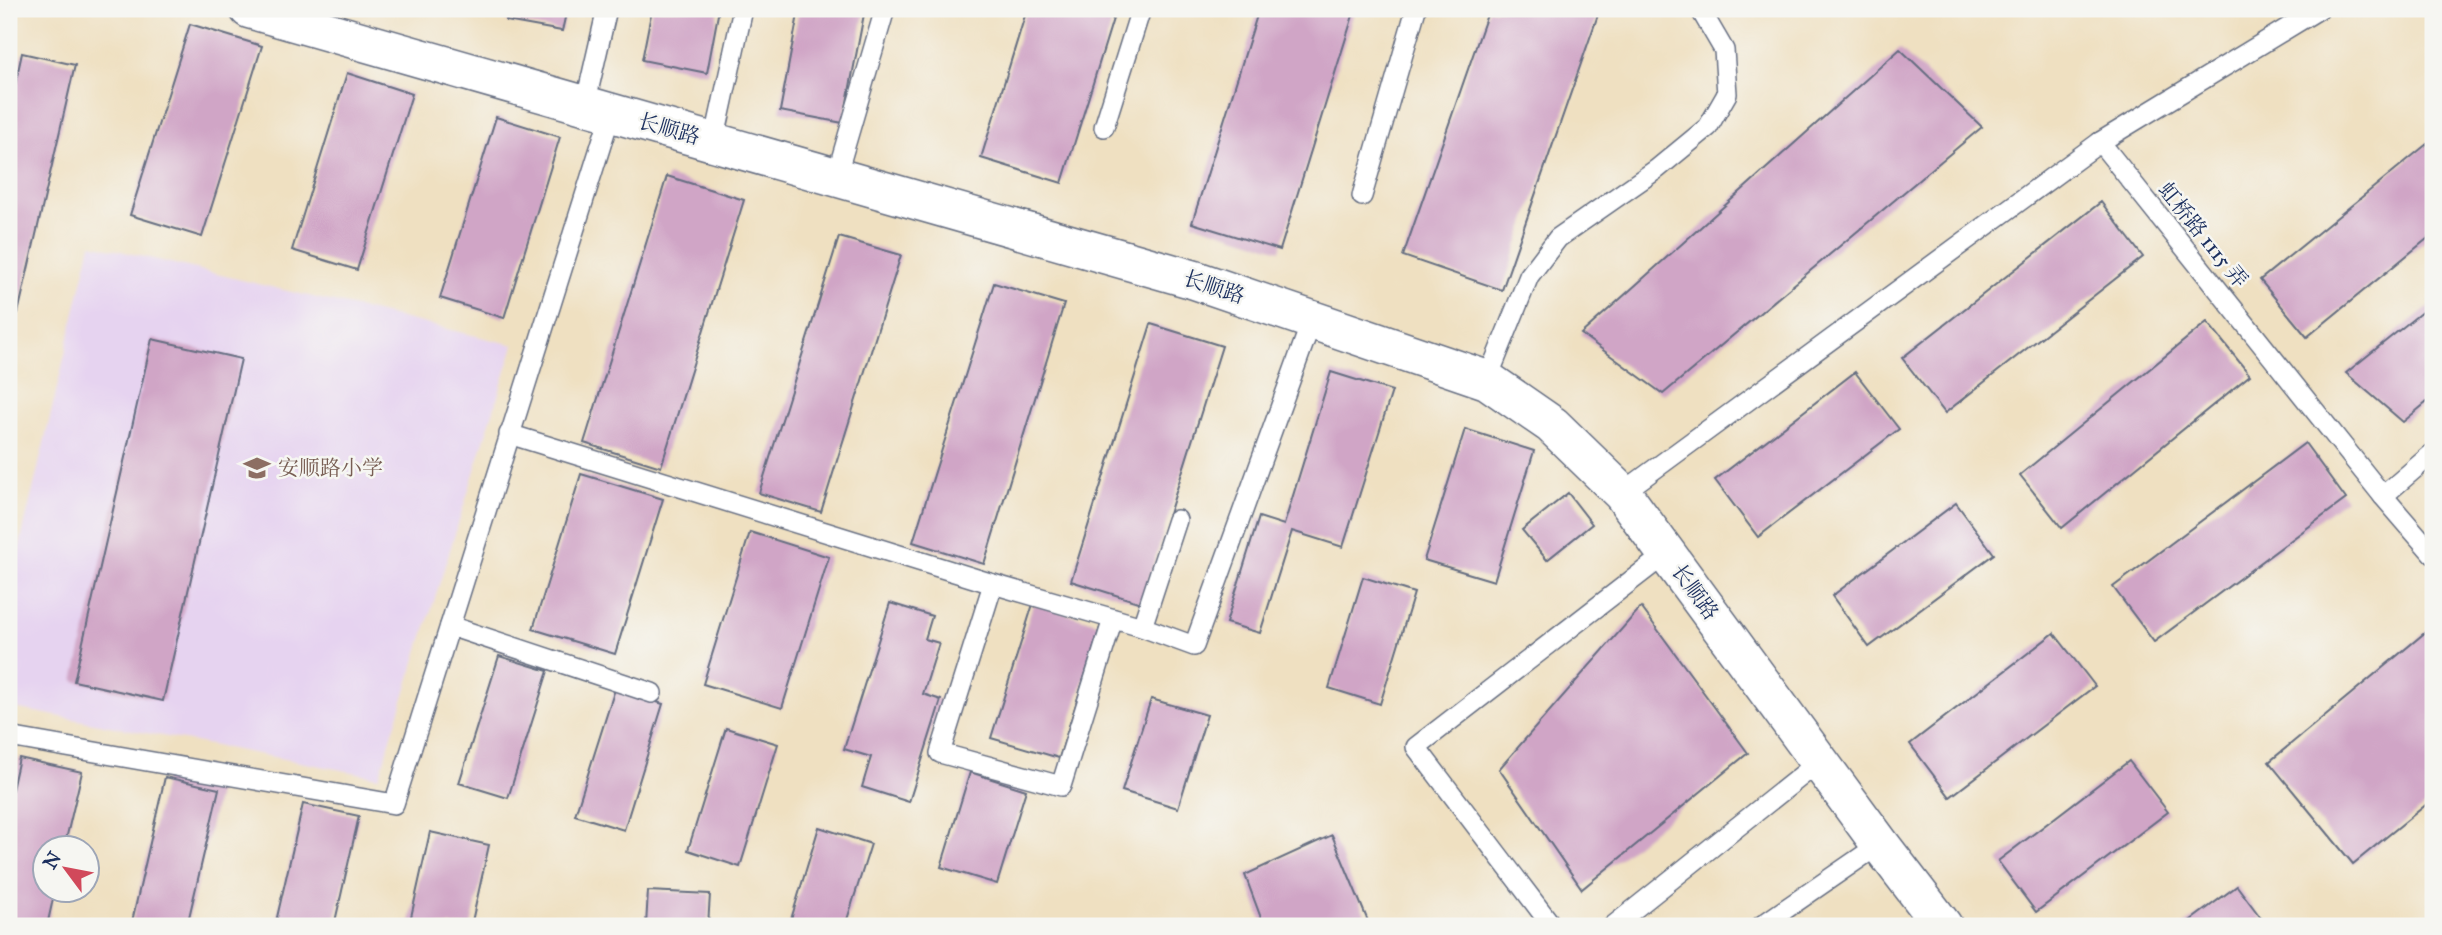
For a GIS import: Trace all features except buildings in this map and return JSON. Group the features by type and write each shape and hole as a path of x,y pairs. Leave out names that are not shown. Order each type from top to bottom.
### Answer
{"street":[{"name":"长顺路","path":"256,10 1195,280 1487,380 1552,425 1622,493 1943,926"}],"lane":[{"path":"9,737 394,804 509,434 598,109 607,9"},
{"path":"714,142 743,9"},
{"path":"836,177 885,9"},
{"path":"1104,127 1141,9"},
{"path":"1362,196 1416,9"},
{"path":"1487,380 1529,276 1558,238 1657,169 1708,127 1727,94 1724,50 1700,9"},
{"path":"1622,493 2100,142 2319,9"},
{"name":"虹桥路 1115 弄","path":"2100,142 2383,496 2433,554"},
{"path":"509,434 993,584 1142,627 1194,646 1312,320"},
{"path":"2383,496 2433,453"},
{"path":"1142,627 1177,520"},
{"path":"1552,926 1416,747 1667,553"},
{"path":"993,584 940,753 1062,786 1113,619"},
{"path":"450,626 652,692"},
{"path":"1613,926 1820,761"},
{"path":"1761,926 1880,844"}],"shaded area":[{"name":"安顺路小学","path":"91,244 514,345 379,777 9,707 9,591"}],"place":[{"name":"安顺路小学","path":"257,468"}]}
